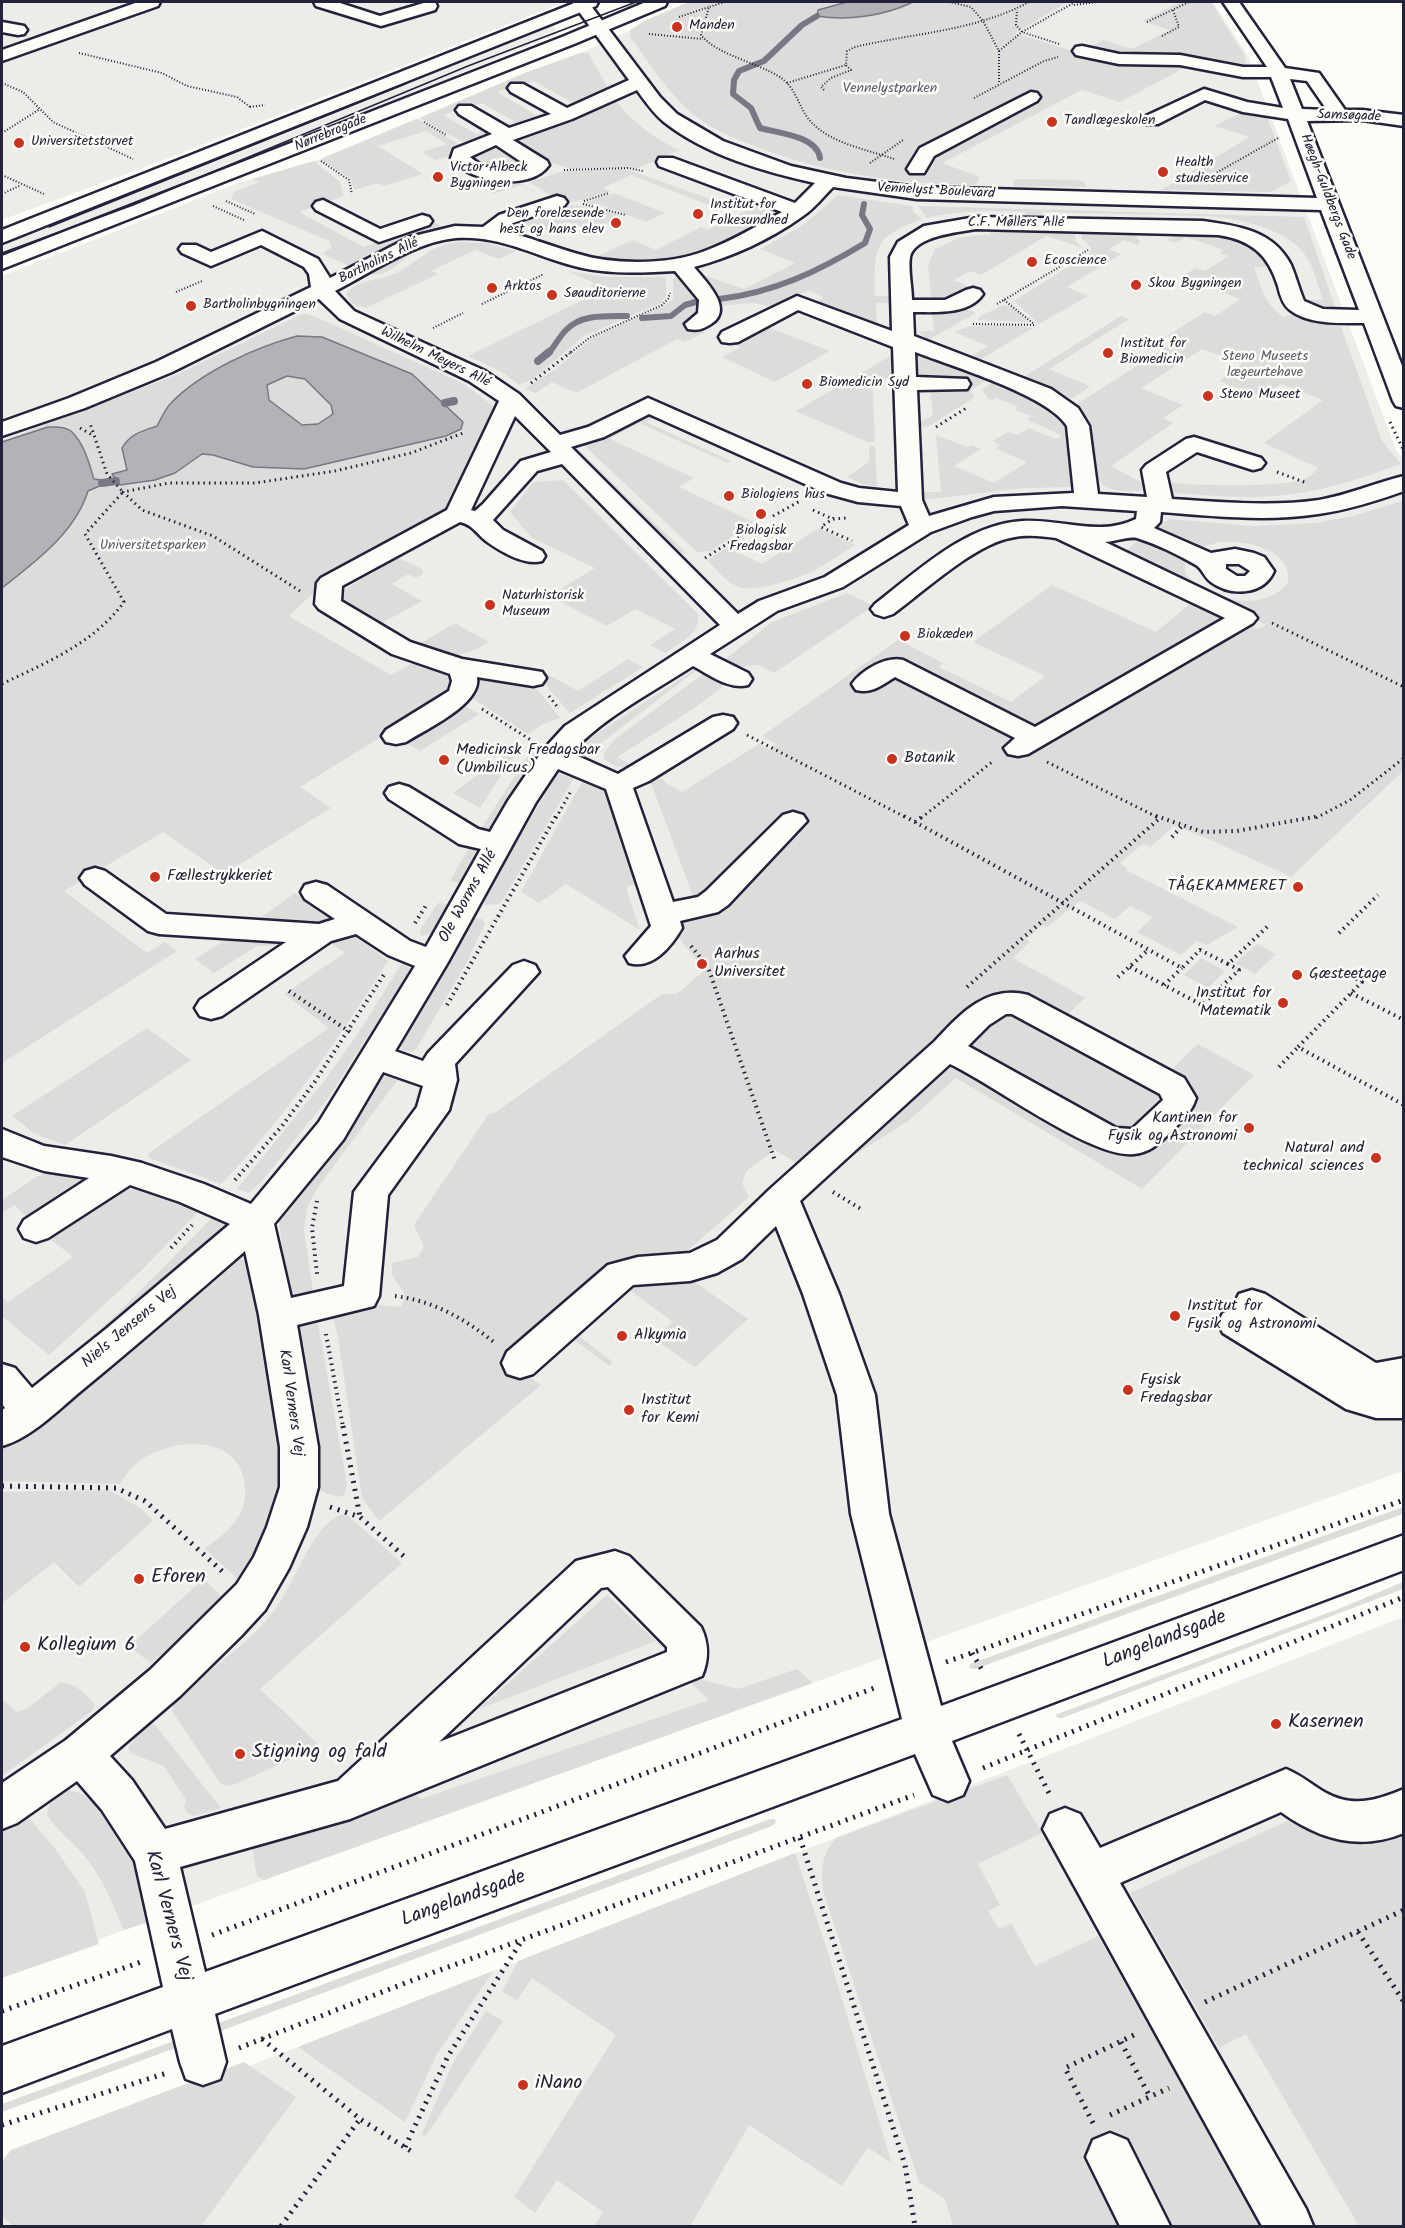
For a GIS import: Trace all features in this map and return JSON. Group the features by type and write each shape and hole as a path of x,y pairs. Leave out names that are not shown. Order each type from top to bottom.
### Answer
{"street":[{"path":"2,56 152,2"},
{"path":"322,2 381,21 429,6"},
{"name":"Nørrebrogade","path":"2,262 600,28 659,2"},
{"name":"Høegh-Guldbergs Gade","path":"1231,2 1278,72 1404,401"},
{"name":"Nørrebrogade","path":"2,237 584,3"},
{"name":"Vennelyst Boulevard","path":"584,3 600,28 663,110 703,138 749,159 828,181 917,193 1330,204"},
{"path":"1082,51 1119,59 1180,60 1243,72 1278,72 1314,77 1339,114"},
{"path":"465,110 503,137 539,162 540,165 513,175 491,176 464,162 460,158 461,153 470,148 503,137 566,115 640,82"},
{"path":"517,88 566,115"},
{"name":"Samsøgade","path":"1152,120 1204,94 1243,107 1295,115 1339,114 1404,121"},
{"path":"916,169 927,152 1031,97"},
{"path":"666,162 798,211"},
{"name":"Bartholins Allé","path":"2,429 77,403 164,367 417,241 455,232 488,232 522,241 574,260 600,266 628,268 681,264 711,256 735,246 798,211 828,181"},
{"path":"488,232 506,219 557,202"},
{"path":"323,206 379,236 406,226 444,218 455,232"},
{"name":"C.F. Møllers Allé","path":"922,527 915,506 910,500 905,383 909,343 902,306 900,257 905,246 931,230 976,223 1076,224 1203,227 1246,235 1275,251 1295,304 1311,313 1375,322 1399,329"},
{"name":"Wilhelm Meyers Allé","path":"189,249 212,260 262,237 311,263 319,273 322,290 347,315 477,376 506,407 561,450 735,626"},
{"path":"681,264 709,300 711,307 709,316 696,324"},
{"path":"902,306 949,306 973,294"},
{"path":"730,337 797,302 1043,394 1070,413 1078,426 1087,500"},
{"path":"905,383 959,384"},
{"path":"533,678 458,666 401,648 328,604 330,583 468,517 492,509 529,466 648,405 833,488 858,495 910,500"},
{"path":"468,517 506,407"},
{"path":"884,609 965,550 1003,531 1022,529 1061,531 1100,537 1122,536 1138,530 1148,522 1155,505 1154,470 1194,444 1253,463"},
{"path":"735,626 768,606 834,582 922,527 963,512 994,504 1029,500 1087,500 1237,510 1284,510 1319,507 1360,498 1404,483"},
{"path":"468,517 495,535 533,555"},
{"path":"1138,530 1213,563 1213,571 1221,579 1244,584"},
{"path":"865,684 894,666 1026,743 1244,618 1061,531"},
{"name":"Ole Worms Allé","path":"256,1221 332,1131 433,962 522,801 553,756 574,732 735,626"},
{"path":"692,655 738,680"},
{"path":"396,736 460,696 466,687 465,675 458,666"},
{"path":"553,756 618,783 639,775 723,723"},
{"path":"618,783 665,921"},
{"path":"399,794 469,837 499,843"},
{"path":"640,956 665,921 707,905 717,898 793,821"},
{"path":"95,878 159,924 320,934"},
{"path":"316,892 399,948 433,962"},
{"path":"211,1008 320,934 360,922"},
{"path":"278,1315 361,1296 371,1192 433,1110 441,1080 440,1061 524,972"},
{"path":"520,1364 621,1275 633,1270 689,1268 714,1261 732,1248 782,1198 992,1005 1004,1002 1017,1003 1163,1080 1172,1086 1180,1098 1178,1105 1142,1140 1135,1142 1115,1140 1105,1137 968,1059 946,1049"},
{"path":"377,1057 441,1080"},
{"path":"2,1141 18,1152 126,1172 215,1201 256,1221"},
{"path":"36,1228 126,1172"},
{"path":"782,1198 821,1294 856,1395 870,1514 926,1730 948,1781"},
{"name":"Karl Verners Vej","path":"2,1808 81,1754 165,1683 227,1623 251,1597 269,1568 287,1527 299,1487 299,1447 278,1315 256,1221"},
{"name":"Niels Jensens Vej","path":"16,1421 119,1339 256,1221"},
{"path":"1404,1373 1377,1378 1363,1374 1244,1314 1359,1398 1376,1403 1404,1403"},
{"path":"2,1379 16,1421"},
{"name":"Langelandsgade","path":"2,2068 190,2001 1404,1552"},
{"path":"155,1853 350,1798 687,1663 687,1640 615,1568 590,1573 350,1798"},
{"name":"Karl Verners Vej","path":"81,1754 117,1795 155,1853 175,1949 190,2001 203,2062"},
{"path":"1090,1874 1286,1788 1304,1805 1326,1816 1345,1821 1380,1820 1404,1810"},
{"path":"1065,1829 1289,2226"},
{"path":"1114,2135 1146,2226"}],"path":[{"path":"726,2 709,7 701,35 708,44 787,83 808,118 820,128 837,138 880,154"},
{"path":"949,2 972,2"},
{"path":"958,2 975,9 999,51 999,84"},
{"path":"824,90 821,87 825,82 851,70 846,65 847,51 855,47 983,21 1005,15 1029,2"},
{"path":"999,51 1007,46 1012,37 1074,3 1097,2"},
{"path":"1147,22 1189,2"},
{"path":"1017,9 1015,24 1016,28 1022,32 1082,51"},
{"path":"1154,40 1179,27 1173,9"},
{"path":"640,33 703,39"},
{"path":"47,40 83,55 162,73 200,90 237,97 250,107"},
{"path":"787,83 824,74 846,65"},
{"path":"2,83 23,92 53,122 140,162"},
{"path":"2,133 40,109"},
{"path":"383,112 398,117 418,118 470,148"},
{"path":"1170,200 1273,140 1304,136"},
{"path":"293,149 322,162 349,180 352,188 350,193 406,226"},
{"path":"563,170 628,168 650,173"},
{"path":"2,175 43,194 51,195"},
{"path":"2,194 22,185"},
{"path":"609,193 574,204 597,206 626,215"},
{"path":"996,304 1088,251 1089,248 1080,240 1076,224"},
{"path":"482,304 545,274"},
{"path":"2,684 90,639 116,616 124,602 116,582 92,551 85,534 121,491 169,483 255,483 335,471 411,453 506,407 519,388 532,382 589,338 664,304 670,297 670,286"},
{"path":"516,288 524,291"},
{"path":"909,343 962,324 1036,325 1004,300"},
{"path":"446,322 463,313"},
{"path":"907,434 930,431 983,398 982,393 959,384"},
{"path":"77,403 86,411 107,474 132,506 174,524 211,534 315,601 328,604"},
{"path":"1253,463 1314,486"},
{"path":"858,495 821,527 880,554"},
{"path":"709,567 702,560 760,523"},
{"path":"1244,584 1251,607 1257,615 1404,687"},
{"path":"533,678 567,718 574,732"},
{"path":"460,696 524,734 553,756"},
{"path":"723,723 915,822 1182,968"},
{"path":"915,822 1014,746 1026,743 1160,818 1203,832 1237,831 1315,818 1350,800 1404,758"},
{"path":"446,1008 584,769"},
{"path":"1172,837 1182,826"},
{"path":"1339,933 1378,895"},
{"path":"665,921 697,951 708,967 783,1184 782,1198"},
{"path":"1228,964 1268,926"},
{"path":"1118,977 1148,950"},
{"path":"1130,967 1164,985 1202,1005 1239,970 1200,950 1164,985"},
{"path":"262,973 350,1031 377,1057"},
{"path":"1279,1067 1362,982 1351,976"},
{"path":"1352,993 1404,1020"},
{"path":"1298,1047 1404,1105"},
{"path":"321,1195 316,1204 312,1228 321,1305 360,1517"},
{"path":"361,1296 400,1296 428,1303 478,1329 520,1364"},
{"path":"2,1486 116,1488 145,1501 251,1597"},
{"path":"2,2011 175,1949 911,1675 1404,1500"},
{"path":"295,1503 336,1508 360,1517 407,1559"},
{"path":"2,2126 203,2062 800,1838 948,1781 1404,1597"},
{"path":"800,1838 905,2165 915,2226"},
{"path":"1358,1932 1404,2002"},
{"path":"405,2147 448,2056 522,1941"},
{"path":"262,2039 360,2119 414,2153"},
{"path":"1121,2042 1150,2097"},
{"path":"1114,2135 1142,2101"},
{"path":"281,2226 360,2119"}],"shaded area":[{"path":"2,2 554,2 557,5 166,159 2,220"},
{"name":"Aarhus Universitet","path":"693,2 1213,2 1248,56 1396,450 1403,458 1403,1471 2,1974 2,276 238,183 308,164 525,73 580,53"},
{"path":"847,2 911,3 865,16 840,18 817,16 818,10"},
{"path":"552,23 557,34 101,220 2,257 2,244"},
{"path":"297,336 322,337 412,374 463,422 461,429 446,436 304,469 253,467 202,454 175,473 155,480 120,485 112,474 127,470 122,448 129,439 157,426 171,403 183,392 230,362","holes":["287,376 305,379 331,405 333,414 318,424 302,425 269,400 267,385"]},
{"path":"48,427 69,429 76,436 83,447 94,479 102,480 102,485 88,491 74,520 52,546 2,588 2,442"},
{"path":"1403,1617 1403,2226 2,2226 2,2162"}],"green space":[{"name":"Vennelystparken","path":"689,2 1068,2 1015,33 1079,53 1103,40 1132,49 1170,30 1142,21 1180,2 1211,2 1244,54 1246,66 1221,75 1188,66 1120,102 1082,90 942,163 980,177 975,185 892,180 839,171 786,157 725,134 694,115 668,88 630,37 630,30 646,20"},
{"path":"580,53 588,53 609,89 569,108 564,106 573,103 534,81 497,92 536,115 548,111 553,116 511,128 504,125 515,122 482,103 443,115 476,134 488,131 494,135 468,145 420,118 525,73"},
{"path":"615,100 644,129 679,150 638,168 571,169 543,160 510,139"},
{"path":"1242,112 1250,116 1267,117 1291,181 1271,192 1161,190 1250,137 1215,126"},
{"path":"417,119 463,147 454,151 451,156 435,160 422,152 447,144 426,131 378,146 423,174 384,186 378,183 354,190 351,179 321,159"},
{"path":"497,144 529,161 525,168 493,174 464,155"},
{"path":"314,161 340,182 344,196 299,212 364,247 406,230 436,223 443,228 418,234 350,266 323,254 332,247 329,241 231,199 234,192 259,182 252,179"},
{"path":"626,169 716,201 709,205 631,175 603,188 610,192 573,202 560,201 529,182 564,171"},
{"path":"512,179 545,198 521,185 493,194 477,185 492,180"},
{"path":"1019,179 1079,180 1087,187 1014,186 1013,181"},
{"path":"614,193 665,213 646,222 604,206 583,203"},
{"path":"838,195 912,206 914,213 922,219 894,232 885,239 877,255 875,296 891,296 892,303 876,303 877,326 893,327 893,333 817,303 823,297 808,290 775,307 753,303 718,306 698,273 744,289 795,263 760,249 802,226"},
{"path":"759,204 776,210 778,215 741,235 703,251 651,261 592,259 632,240 656,250 701,227 707,230"},
{"path":"556,205 589,207 621,216 594,230 567,222 544,230 510,221"},
{"path":"918,206 1304,217 1335,307 1318,308 1305,300 1323,300 1310,263 1295,244 1272,231 1245,222 1207,216 1042,212 1042,219 1026,218 1025,212 1000,211 964,212 927,218"},
{"path":"989,227 1074,230 1076,242 1084,248 1046,236 981,275 970,271 954,280 970,287 943,302 916,303 915,297 931,297 928,265 935,249 959,238 990,234"},
{"path":"1081,230 1122,231 1136,237 1140,242 1138,245 1124,240 1109,249 1121,254 1067,287 1088,296 1039,324 1014,301 1090,253 1091,247 1082,239"},
{"name":"Steno Museets lægeurtehave","path":"1179,233 1231,237 1254,247 1270,267 1254,267 1264,295 1272,307 1284,317 1295,313 1340,324 1382,441 1401,464 1307,492 1248,497 1172,493 1170,483 1263,485 1298,481 1308,477 1318,468 1264,443 1323,400 1281,384 1261,397 1219,381 1242,364 1202,349 1141,388 1183,405 1163,418 1173,423 1111,466 1142,483 1142,491 1122,491 1109,488 1102,483 1098,475 1089,427 1075,408 1076,405 1177,340 1167,336 1205,312 1215,316 1240,299 1181,277 1196,268 1205,271 1229,256 1220,253 1224,250 1186,237 1176,243 1167,240"},
{"path":"460,237 478,238 432,244 417,250 383,274 368,274 421,246"},
{"path":"456,242 487,243 516,251 499,259 475,250 431,271 438,274 366,308 354,304 346,294 355,286 389,276 406,268 436,248"},
{"path":"567,271 608,277 666,277 666,296 661,303 584,336 533,379 519,385 504,373 468,356 601,291 591,286 594,283"},
{"path":"683,275 702,304 702,312 688,324 705,332 685,342 677,339 576,393 552,382 536,393 525,389 557,368 592,338 667,304 673,299 673,278"},
{"path":"1003,305 1012,307 1029,322 978,320 979,317"},
{"path":"962,308 976,313 928,340 919,332 934,330 932,315 916,314 915,311 953,311"},
{"name":"Universitetsparken","path":"302,314 325,321 464,384 492,405 499,415 448,514 325,582 289,616 391,675 419,660 441,668 454,679 452,693 300,787 331,808 224,874 163,832 64,891 147,953 165,942 177,951 2,1063 2,441 176,375"},
{"path":"1121,316 1129,319 1049,369 1090,386 1075,397 1067,399 1022,378"},
{"path":"1014,325 1033,328 978,361 970,357 988,346 954,332 971,326"},
{"path":"765,326 830,351 775,382 722,357 741,347 731,342"},
{"path":"918,352 987,380 971,390 974,398 929,426 921,427 918,423 933,415 930,388 911,380 913,354"},
{"path":"892,355 891,378 872,378 875,442 867,442 796,411"},
{"path":"994,382 1037,400 1064,422 1072,445 1077,487 1025,488 922,500 921,492 941,492 936,435 967,447 972,445 981,449 954,466 994,483 1027,462 996,449 1000,445 993,441 1008,432 1017,435 1029,428 1056,439 1062,436 1027,419 1031,416 1015,410 1018,407 997,398 988,399 982,389"},
{"path":"648,414 659,415 646,422 731,461 728,463 639,423 610,439 694,478 679,487 753,522 711,551 697,552 583,444 606,437"},
{"path":"869,446 875,446 877,486 865,485 847,477 869,462"},
{"path":"575,447 686,553 683,554 575,451"},
{"path":"563,480 698,614 696,627 682,642 665,653 650,645 675,629 635,609 607,626 549,596 595,568 532,538 510,512 533,482"},
{"path":"1403,501 1403,771 1291,877 1211,840 1174,826 1150,847 1143,844 1120,863 1127,868 1126,870 1238,927 1207,945 1197,941 1181,955 1137,932 1153,917 1130,906 1115,919 1080,901 1047,927 1043,925 1026,939 1030,942 1013,958 1085,998 1069,1013 1171,1070 1198,1044 1254,1075 1142,1189 956,1078 908,1121 820,1177 775,1150 747,1170 742,1183 749,1197 679,1258 521,1340 501,1358 541,1385 379,1521 362,1498 338,1337 331,1309 362,1304 402,1307 405,1295 392,1274 392,1263 418,1257 424,1246 414,1225 488,1115 496,1112 662,994 677,994 705,970 674,932 688,918 699,912 648,775 654,771 666,783 682,792 759,744 769,749 776,744 762,736 898,640 943,663 939,667 1011,702 1045,676 973,642 1052,585 1156,632 1196,599 1258,629 1266,625 1121,555 1140,539 1185,559 1185,572 1206,590 1235,600 1251,601 1278,592 1288,582 1283,562 1275,554 1253,545 1230,542 1220,542 1198,548 1154,530 1169,519 1254,526 1315,523 1353,516"},
{"path":"819,528 855,545 817,569 786,581 764,587 739,587 726,579 707,560 738,541 740,542 730,549 762,564"},
{"path":"398,558 422,569 423,574 416,578 408,574 392,584 422,601 382,623 376,623 345,604 341,594 345,589"},
{"path":"847,593 884,611 880,614 869,609 774,673 759,665 737,667 723,661 772,622"},
{"path":"455,623 489,642 479,648 455,655 439,652 419,644"},
{"path":"628,659 643,667 570,713 534,672 538,669 578,691"},
{"path":"699,668 600,744 584,763 572,757 573,752 584,742"},
{"path":"710,669 722,679 722,687 693,709 617,757 632,766 616,767 604,759 604,753 615,739"},
{"path":"478,676 532,683 560,718 543,724 528,734 473,699"},
{"path":"461,704 479,714 420,751 401,740"},
{"path":"520,746 480,808 453,793"},
{"path":"534,746 543,751 492,833 482,832 481,829"},
{"path":"560,774 574,778 504,898 499,904 485,905 484,898 555,777"},
{"path":"586,779 603,787 607,793 638,884 627,886 627,891 640,930 566,884 539,903 521,892 583,780"},
{"path":"470,846 481,847 482,851 463,884 450,881"},
{"path":"295,893 339,923 259,919"},
{"path":"438,903 450,905 434,932 423,936 420,934 421,929"},
{"path":"482,919 485,923 466,964 416,1049 412,1052 402,1050 399,1043 471,920"},
{"path":"238,932 298,944 257,946 214,973 195,959"},
{"path":"353,934 388,961 310,1077 245,1158 221,1184 149,1158 148,1154 159,1146 329,1028 284,994 345,953 331,943 342,936"},
{"path":"1257,944 1276,954 1255,974 1235,963"},
{"path":"1201,958 1225,971 1208,988 1184,975"},
{"path":"404,960 408,960 410,971 328,1098 262,1181 249,1193 237,1189 325,1080 359,1032"},
{"path":"147,1028 191,1060 65,1145 35,1134 12,1116"},
{"path":"383,1070 402,1074 318,1187 307,1208 304,1230 313,1292 290,1299 279,1223 280,1206"},
{"path":"50,1172 89,1177 92,1181 30,1221 15,1205 2,1213 2,1200 36,1177"},
{"path":"134,1188 199,1211 142,1270 49,1355 2,1316 2,1297 8,1302 73,1257 44,1234 116,1192"},
{"path":"214,1216 224,1219 226,1223 178,1272 46,1378 118,1313"},
{"path":"239,1258 246,1261 252,1270 281,1445 278,1495 261,1544 237,1578 205,1549 235,1522 242,1510 245,1498 245,1486 240,1468 231,1456 217,1448 201,1444 167,1448 137,1463 120,1484 2,1481 2,1438 20,1428 227,1259"},
{"path":"683,1274 748,1319 695,1367 654,1339 673,1322 628,1289 576,1334 613,1362 609,1366 573,1339 570,1334 625,1285"},
{"path":"316,1313 347,1484 344,1495 338,1497 316,1489 297,1327"},
{"path":"109,1490 142,1509 153,1521 79,1587 54,1562 2,1603 2,1492"},
{"path":"1403,1507 1403,1514 975,1669 969,1668 970,1664"},
{"path":"340,1515 347,1515 402,1563 260,1689 320,1746 236,1784 227,1786 220,1783 172,1711 175,1702 241,1646 265,1622 283,1597 312,1543 330,1521"},
{"path":"201,1581 207,1582 223,1598 223,1602 151,1663 135,1651 132,1644"},
{"path":"1403,1582 1403,1589 1062,1718 1055,1715 1341,1608"},
{"path":"607,1595 656,1641 479,1709"},
{"path":"797,1669 813,1683 264,1880 257,1876 253,1841 401,1783 421,1799 709,1700 689,1681 694,1678 738,1689"},
{"path":"61,1682 76,1687 84,1693 95,1705 92,1711 2,1776 2,1703 4,1701 17,1712 28,1708"},
{"path":"151,1724 155,1725 221,1808 194,1816 187,1813 184,1807 186,1800 164,1766 130,1753 128,1747 139,1732"},
{"path":"1007,1775 1042,1833 978,1864 1000,1905 988,1911 999,1929 1011,1923 1035,1966 1098,1936 1261,2226 953,2226 945,2199 919,2182 824,1894 823,1864 827,1851 836,1838"},
{"path":"68,1790 80,1793 93,1802 139,1855 157,1919 124,1930 106,1890 89,1862 47,1815 49,1805"},
{"path":"17,1811 25,1813 56,1850 85,1892 99,1944 2,1978 2,1821"},
{"path":"1294,1818 1381,1839 1403,1834 1403,2226 1359,2226 1246,2034 1219,2048 1130,1893"},
{"path":"775,1819 776,1822 772,1826 210,2035 208,2027"},
{"path":"795,1853 892,2164 868,2147 842,2186 749,2125 690,2226 597,2226 595,2225 603,2212 557,2180 535,2213 514,2197 616,2035 532,1978 517,2000 502,1992 518,1961"},
{"path":"493,1971 437,2054 405,2122 298,2047"},
{"path":"486,2011 503,2021 425,2137 422,2134 453,2063"},
{"path":"193,2034 189,2043 2,2112 2,2104"},
{"path":"244,2062 296,2097 201,2226 13,2226 2,2216 2,2161 11,2150"}],"waterway":[{"path":"817,16 802,25 764,61 739,71 734,80 733,94 751,108 760,128 804,140 812,145 820,158"},
{"path":"719,299 777,286 830,263 865,243 870,229 862,215 864,204"},
{"path":"642,318 671,316 685,305 699,301"},
{"path":"548,354 566,330 579,321 594,317 627,316"},
{"path":"538,361 549,352"},
{"path":"445,403 454,401"},
{"path":"102,483 116,481"}],"tram line":[{"path":"2,253 133,205 468,66 636,2"},
{"path":"49,227 405,84"}],"place":[{"name":"Manden","path":"677,27"},
{"name":"Tandlægeskolen","path":"1052,122"},
{"name":"Universitetstorvet","path":"19,143"},
{"name":"Health studieservice","path":"1163,172"},
{"name":"Victor Albeck Bygningen","path":"438,177"},
{"name":"Institut for Folkesundhed","path":"698,214"},
{"name":"Den forelæsende hest og hans elev","path":"616,223"},
{"name":"Ecoscience","path":"1032,262"},
{"name":"Skou Bygningen","path":"1136,285"},
{"name":"Arktos","path":"492,288"},
{"name":"Søauditorierne","path":"552,295"},
{"name":"Bartholinbygningen","path":"191,306"},
{"name":"Institut for Biomedicin","path":"1108,353"},
{"name":"Biomedicin Syd","path":"807,384"},
{"name":"Steno Museet","path":"1208,396"},
{"name":"Biologiens hus","path":"729,496"},
{"name":"Biologisk Fredagsbar","path":"761,514"},
{"name":"Naturhistorisk Museum","path":"490,605"},
{"name":"Biokæden","path":"905,636"},
{"name":"Botanik","path":"892,759"},
{"name":"Medicinsk Fredagsbar (Umbilicus)","path":"444,760"},
{"name":"Fællestrykkeriet","path":"155,877"},
{"name":"TÅGEKAMMERET","path":"1298,887"},
{"name":"Aarhus Universitet","path":"702,964"},
{"name":"Gæsteetage","path":"1297,975"},
{"name":"Institut for Matematik","path":"1283,1003"},
{"name":"Kantinen for Fysik og Astronomi","path":"1249,1128"},
{"name":"Natural and technical sciences","path":"1376,1158"},
{"name":"Institut for Fysik og Astronomi","path":"1175,1316"},
{"name":"Alkymia","path":"622,1336"},
{"name":"Fysisk Fredagsbar","path":"1128,1390"},
{"name":"Institut for Kemi","path":"629,1410"},
{"name":"Eforen","path":"139,1579"},
{"name":"Kollegium 6","path":"25,1647"},
{"name":"Kasernen","path":"1276,1724"},
{"name":"Stigning og fald","path":"240,1754"},
{"name":"iNano","path":"523,2085"}]}
